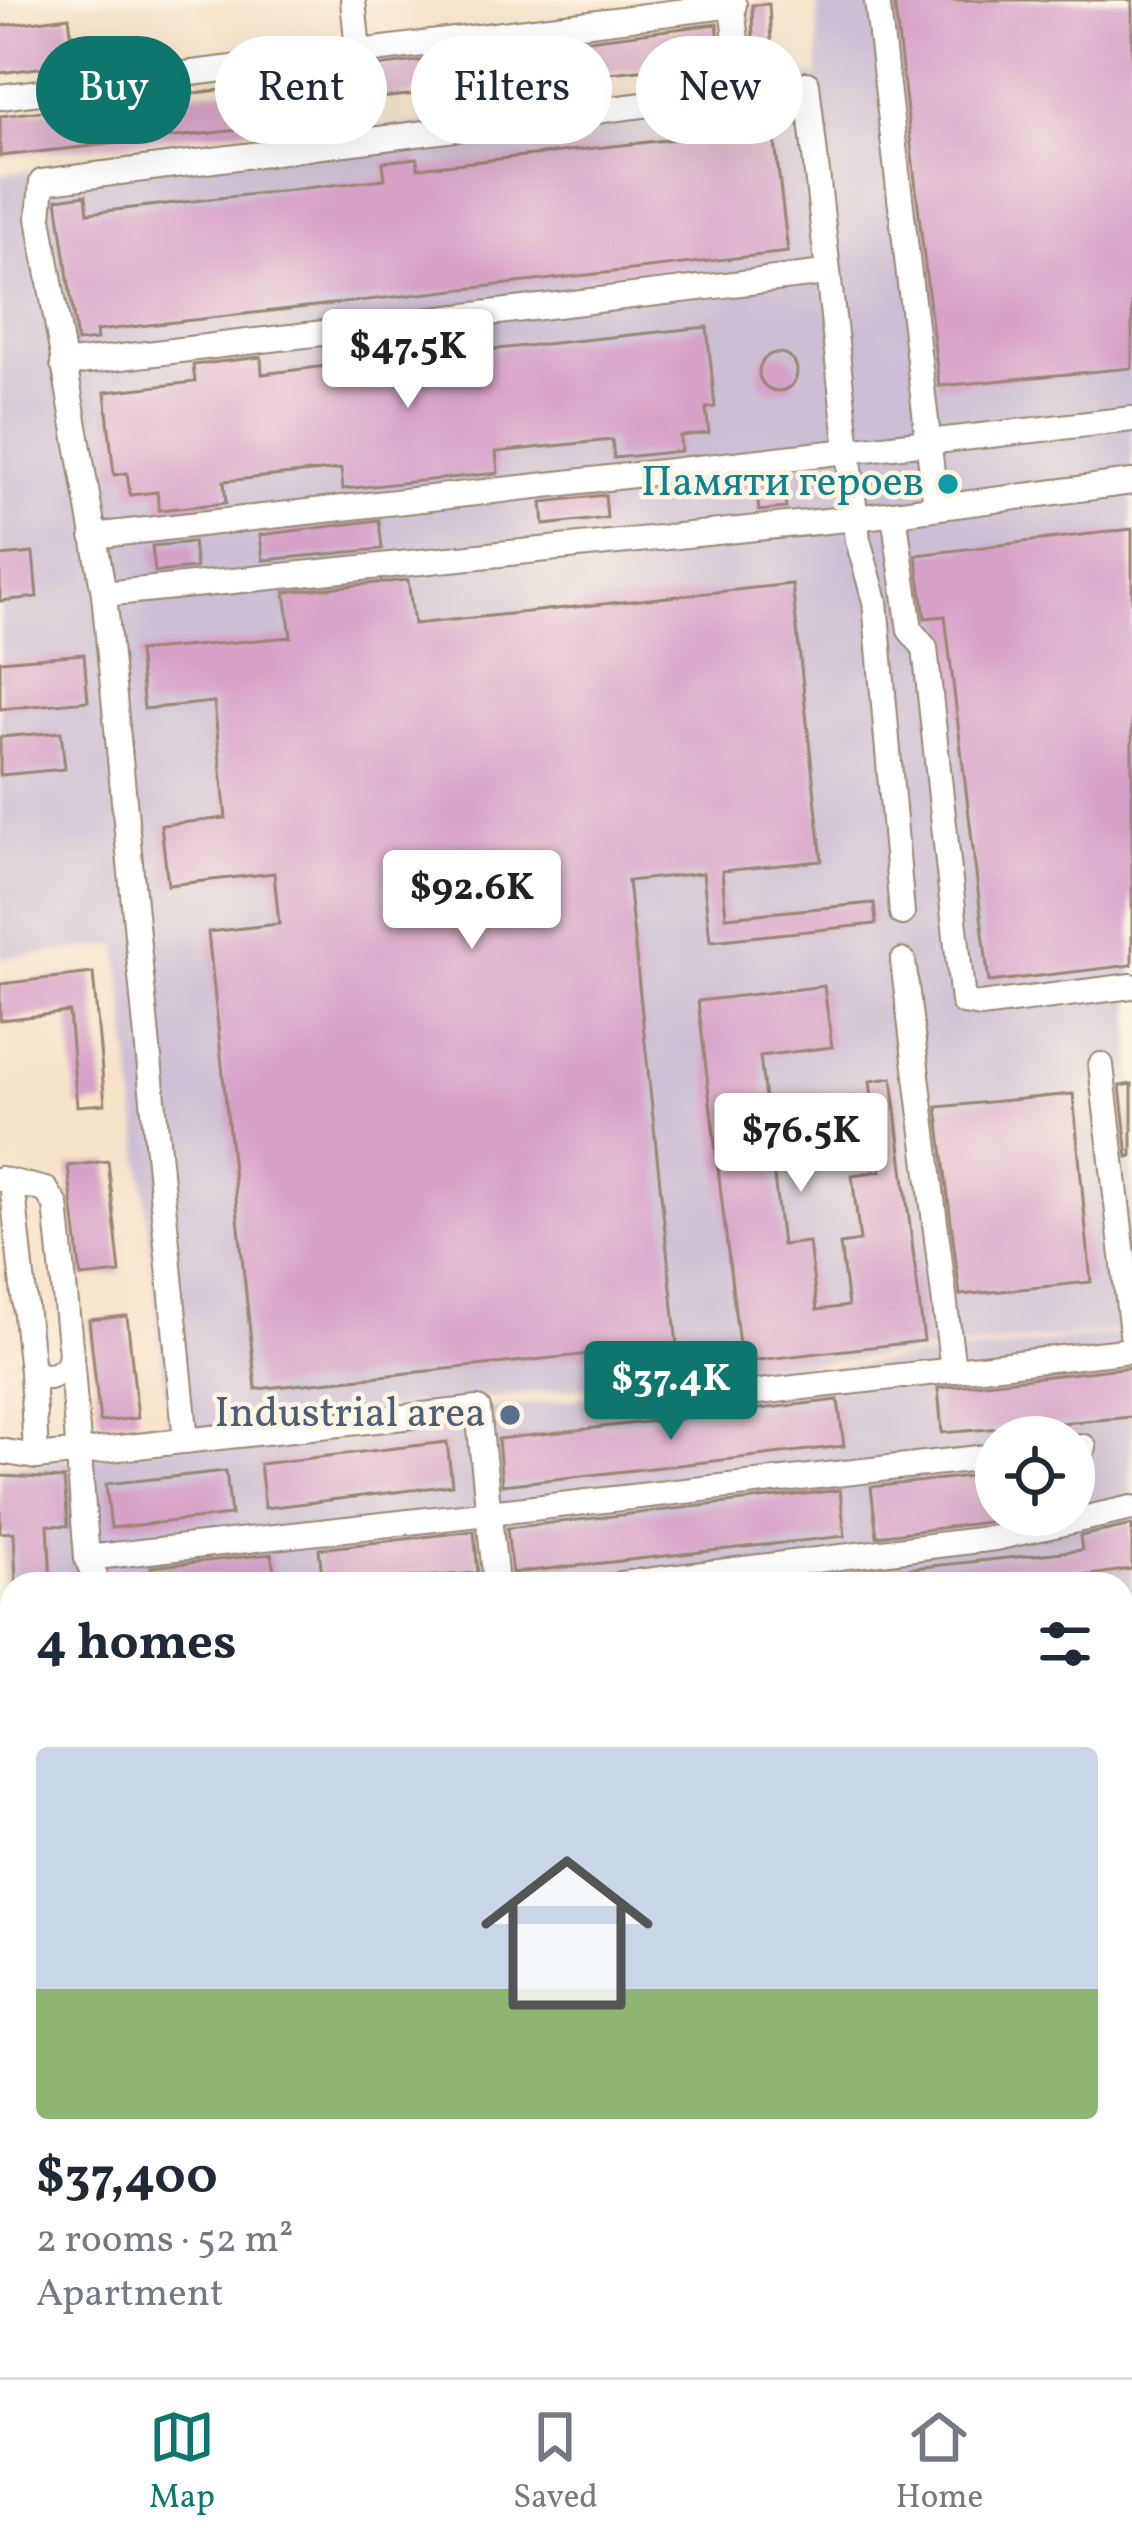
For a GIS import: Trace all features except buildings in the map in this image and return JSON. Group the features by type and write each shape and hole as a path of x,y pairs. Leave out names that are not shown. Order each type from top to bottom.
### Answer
{"street":[{"path":"353,0 357,36"},
{"path":"877,0 936,507"},
{"path":"387,46 732,3 736,36"},
{"path":"0,98 215,69"},
{"path":"186,1441 104,594 40,218 39,186 46,180 807,84 856,518 874,601 902,914"},
{"path":"63,364 826,273"},
{"path":"94,536 1132,419"},
{"path":"104,594 856,518 1132,482"},
{"path":"894,513 910,630 925,648 963,1002 981,1005 1132,986"},
{"path":"903,961 953,1370"},
{"path":"1101,1065 1132,1334"},
{"path":"36,1457 32,1372 6,1180 46,1190 56,1205 87,1558 93,1572"},
{"path":"688,1400 1132,1350"},
{"path":"32,1372 60,1374 71,1355"},
{"path":"0,1451 36,1457 478,1409 495,1572"},
{"path":"87,1558 975,1458"},
{"path":"719,1572 995,1538 1132,1508"}],"shaded area":[{"path":"818,0 1132,0 1132,1329 170,1432 118,945 0,958 0,174 248,144 387,144 387,127 411,124 411,144 612,144 612,100 636,97 636,144 803,144 803,77 818,75"},
{"path":"1132,1332 1132,1572 5,1572 2,1467"}],"place":[{"name":"Памяти героев","path":"948,484"},
{"name":"Industrial area","path":"510,1415"}]}
